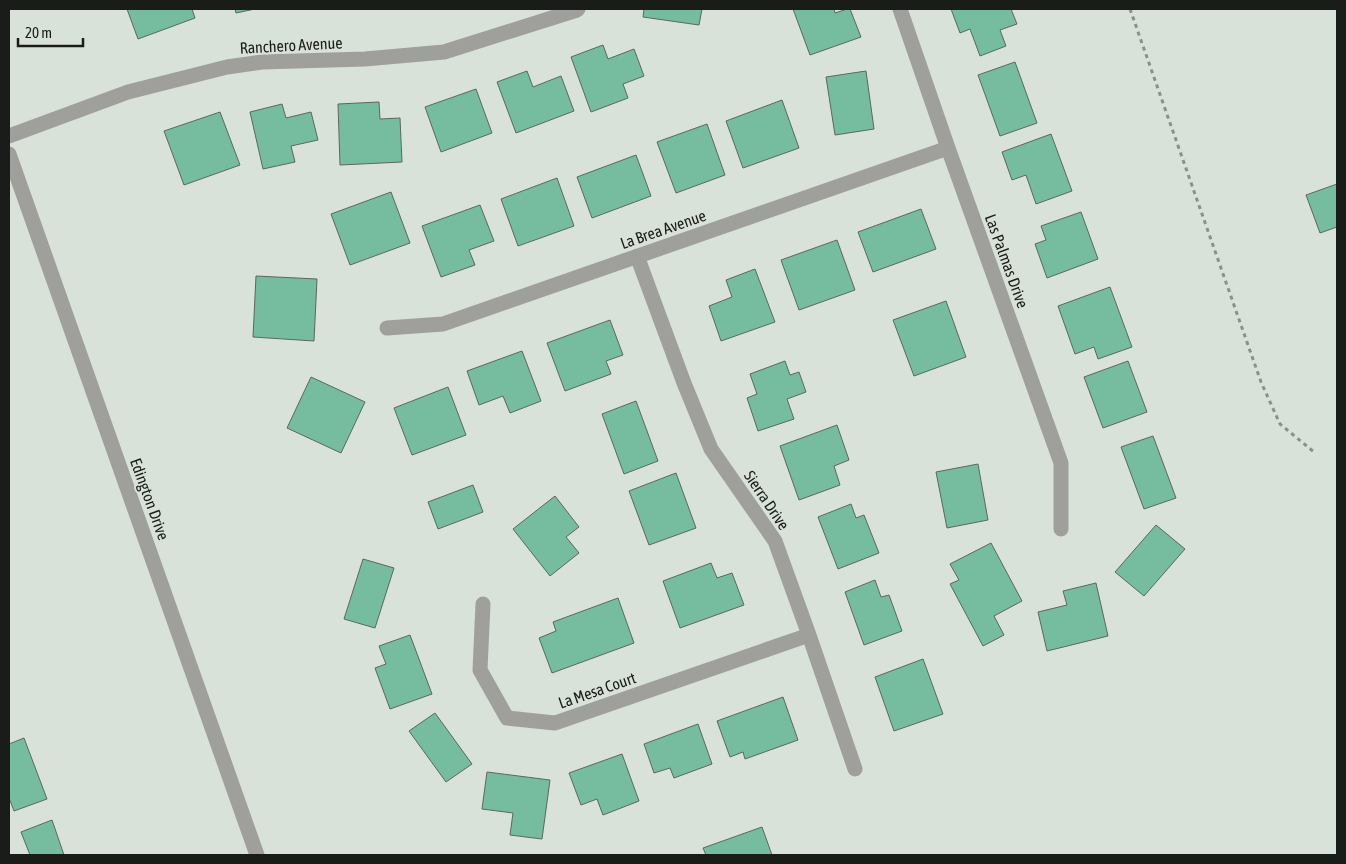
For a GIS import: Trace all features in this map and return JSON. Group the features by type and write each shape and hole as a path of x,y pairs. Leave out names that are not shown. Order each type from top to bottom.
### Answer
{"street":[{"name":"Ranchero Avenue","path":"9,136 128,92 227,67 262,62 365,59 444,52 578,9"},
{"name":"Las Palmas Drive","path":"900,9 1061,463 1061,529"},
{"name":"La Brea Avenue","path":"386,328 443,324 948,148"},
{"name":"Edington Drive","path":"9,154 257,855"},
{"name":"Sierra Drive","path":"638,256 684,383 711,448 774,541 809,635 855,769"},
{"name":"La Mesa Court","path":"483,604 480,670 507,718 556,723 809,635"}],"path":[{"path":"1130,9 1261,382 1280,424 1314,452"}],"building":[{"path":"127,9 192,9 195,18 138,39"},
{"path":"235,9 255,9 236,13"},
{"path":"644,9 702,9 699,25 643,17"},
{"path":"793,9 834,9 835,13 850,9 861,37 810,55"},
{"path":"951,9 1011,9 1017,24 1000,30 1006,46 980,56 970,29 960,33"},
{"path":"603,45 608,59 634,49 644,76 623,84 628,98 591,112 571,57"},
{"path":"1015,62 1037,123 1000,136 978,75"},
{"path":"527,71 533,87 561,76 574,111 516,133 497,82"},
{"path":"866,71 874,129 835,135 826,77"},
{"path":"476,89 492,133 441,152 425,107"},
{"path":"782,100 799,148 743,168 726,121"},
{"path":"379,102 380,119 400,118 402,162 340,165 338,104"},
{"path":"282,104 286,118 311,112 318,140 291,146 295,162 263,169 250,112"},
{"path":"220,112 240,165 184,185 164,131"},
{"path":"707,124 725,175 676,193 657,142"},
{"path":"1051,134 1072,191 1036,204 1026,175 1012,180 1002,152"},
{"path":"636,155 651,196 592,218 577,177"},
{"path":"557,178 574,226 518,246 501,199"},
{"path":"1337,184 1337,227 1320,233 1306,195"},
{"path":"391,192 410,243 350,265 331,214"},
{"path":"480,205 494,241 469,250 475,265 441,277 422,226"},
{"path":"921,209 936,249 873,272 858,232"},
{"path":"1081,212 1098,259 1047,278 1035,244 1046,240 1041,226"},
{"path":"837,240 855,290 799,310 781,260"},
{"path":"755,269 775,322 721,341 709,306 732,297 726,280"},
{"path":"256,276 317,279 314,341 253,337"},
{"path":"1110,287 1132,347 1098,359 1094,347 1075,354 1058,306"},
{"path":"946,301 966,357 914,376 893,320"},
{"path":"610,320 623,355 606,361 611,374 565,391 547,343"},
{"path":"522,351 541,401 510,413 503,396 479,405 467,371"},
{"path":"785,361 790,375 799,372 806,392 787,399 794,419 758,431 747,398 757,394 750,374"},
{"path":"1128,361 1147,412 1103,428 1084,377"},
{"path":"311,377 365,402 341,453 287,428"},
{"path":"448,387 466,435 412,455 394,408"},
{"path":"636,401 658,461 624,474 602,414"},
{"path":"837,425 849,460 834,466 840,485 799,500 780,446"},
{"path":"1153,436 1176,498 1144,509 1121,447"},
{"path":"978,464 988,520 947,528 936,472"},
{"path":"676,473 696,528 649,545 629,491"},
{"path":"473,485 483,512 438,529 428,502"},
{"path":"555,496 579,527 566,537 579,553 550,576 513,529"},
{"path":"851,504 856,518 864,515 879,553 838,569 818,517"},
{"path":"1156,525 1185,549 1144,596 1115,572"},
{"path":"991,543 1022,601 994,616 1004,635 983,646 950,584 959,580 950,564"},
{"path":"363,559 394,568 375,628 344,619"},
{"path":"711,563 717,578 732,573 744,605 680,628 663,581"},
{"path":"875,580 881,597 889,595 902,631 864,645 845,592"},
{"path":"1096,583 1108,636 1047,651 1038,612 1067,605 1063,591"},
{"path":"618,598 634,643 552,673 539,638 556,631 553,622"},
{"path":"410,635 432,694 390,709 375,668 386,664 379,646"},
{"path":"923,659 943,714 894,731 875,677"},
{"path":"783,697 798,740 745,759 743,752 730,757 717,721"},
{"path":"435,713 472,764 446,782 409,731"},
{"path":"698,724 712,764 674,778 670,768 654,773 644,744"},
{"path":"24,738 47,799 14,811 9,798 9,744"},
{"path":"622,754 639,801 603,815 597,799 581,805 569,773"},
{"path":"487,772 550,780 542,839 510,835 513,813 482,809"},
{"path":"52,820 64,855 30,855 21,832"},
{"path":"762,827 772,855 706,855 703,848"}]}
